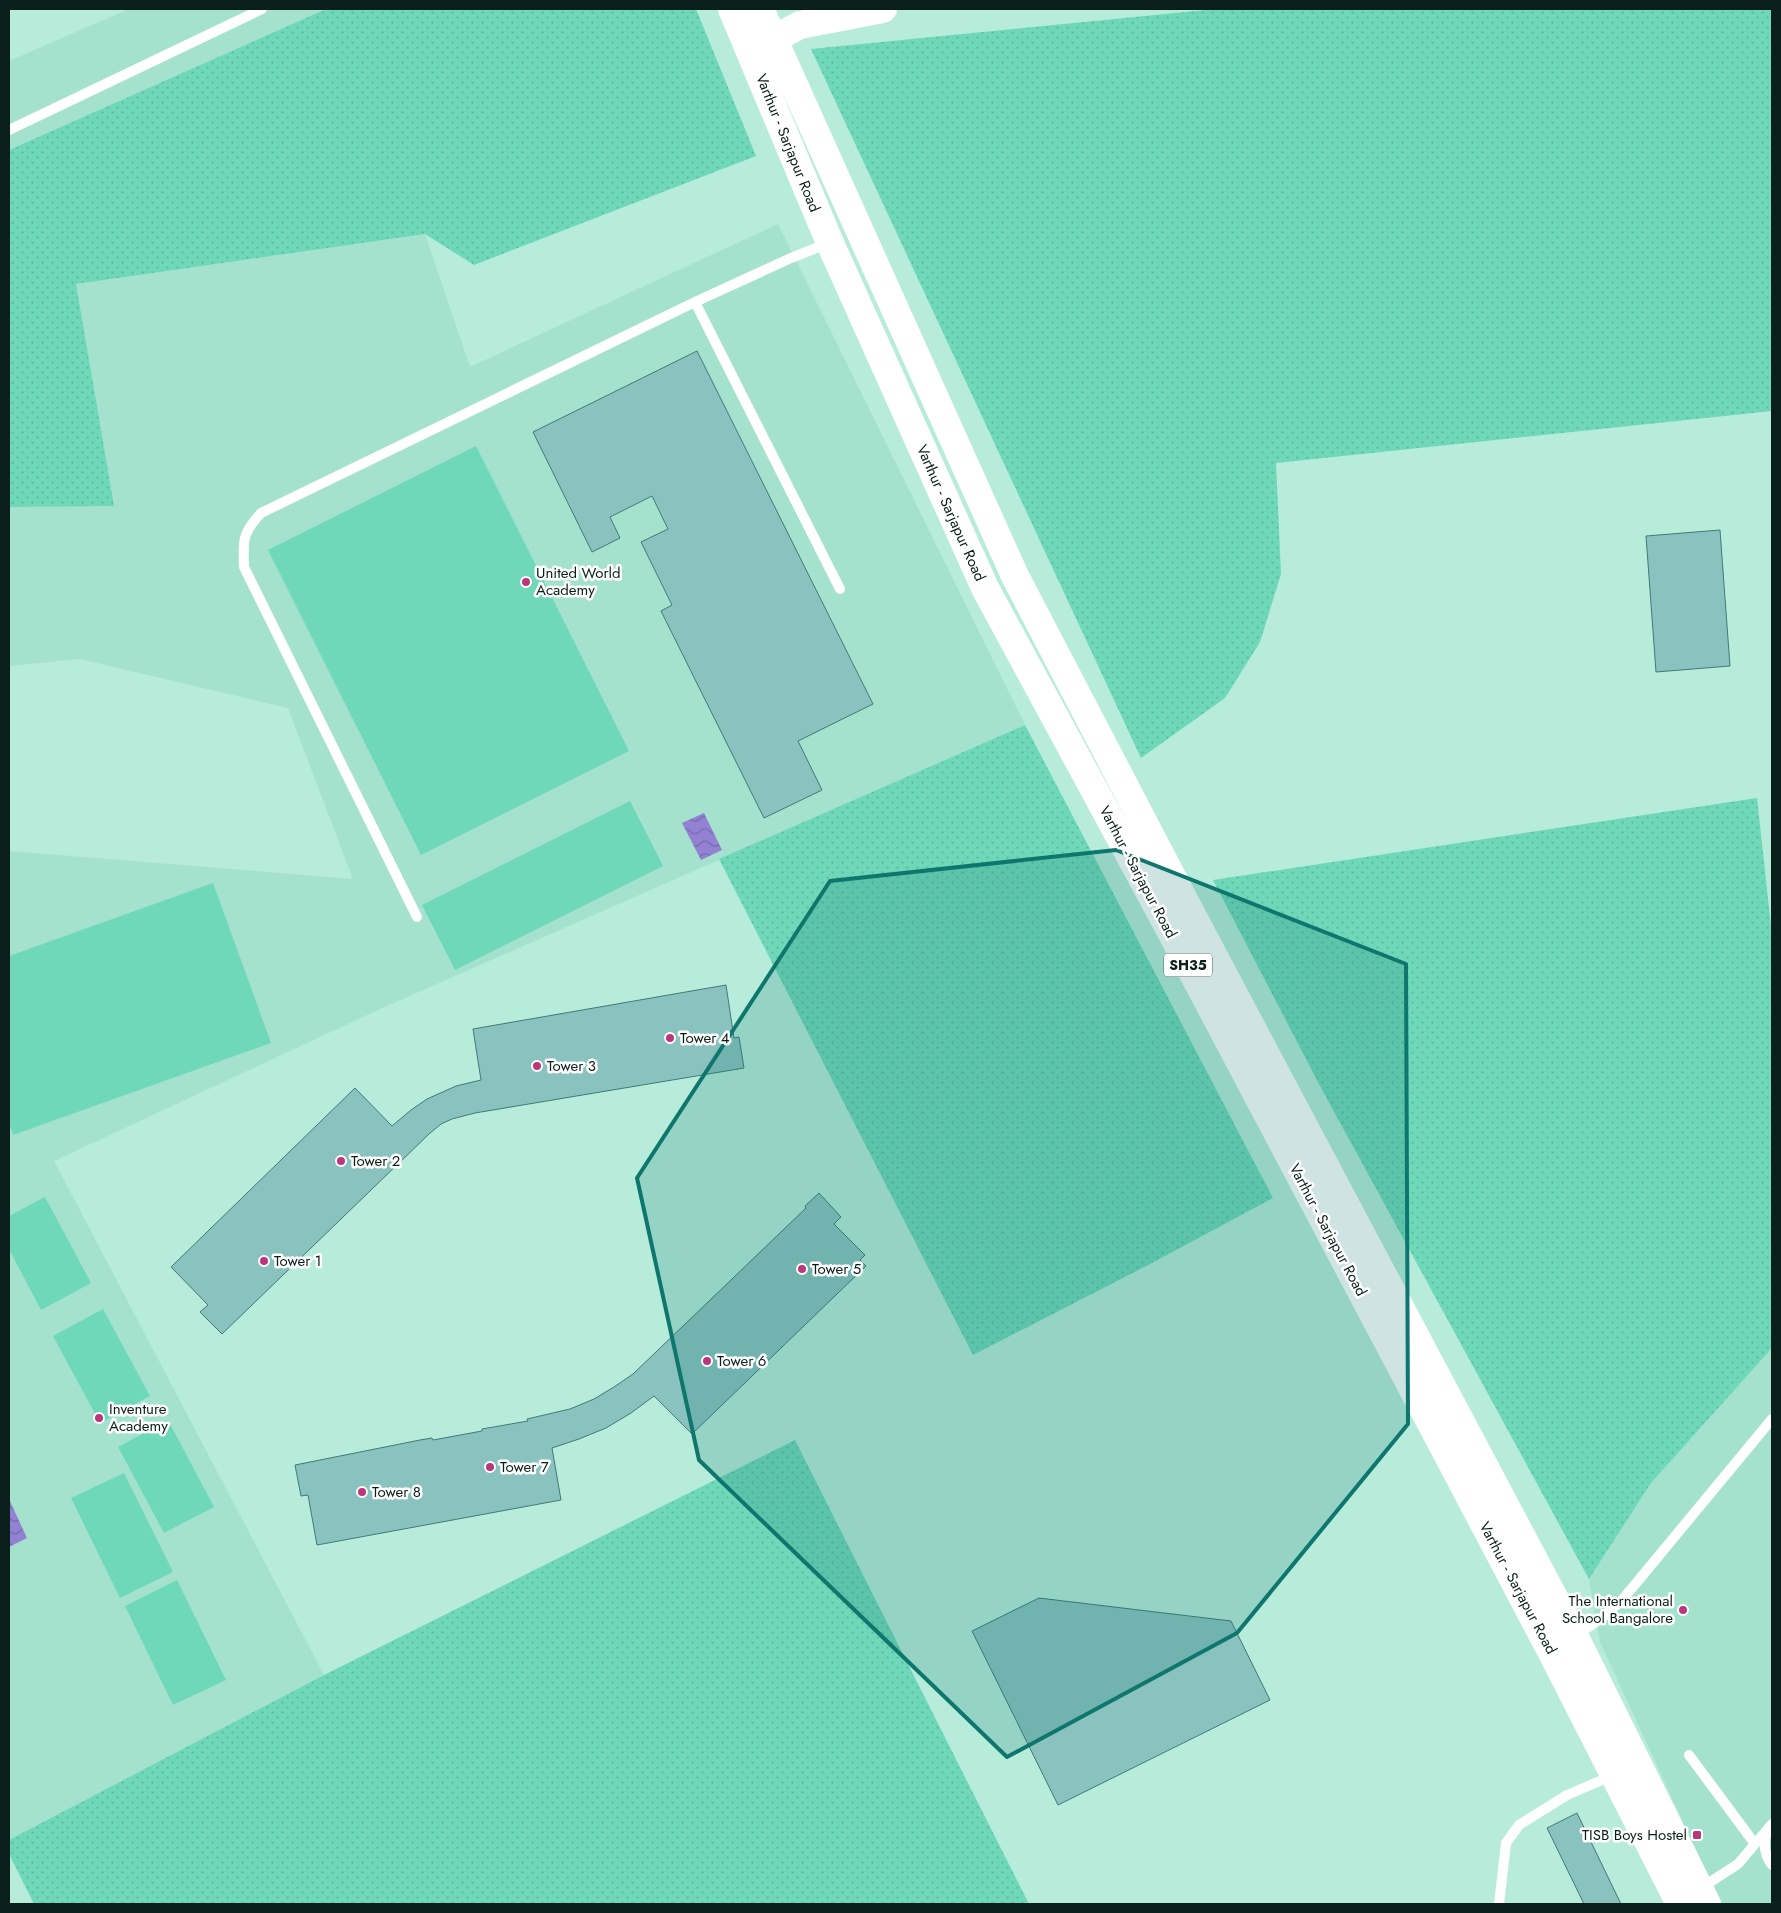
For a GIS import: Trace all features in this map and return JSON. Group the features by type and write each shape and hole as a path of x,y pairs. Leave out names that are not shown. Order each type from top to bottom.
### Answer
{"main road":[{"name":"Varthur - Sarjapur Road","path":"732,9 762,45 1015,576 1575,1637 1690,1897"},
{"name":"Varthur - Sarjapur Road","path":"760,9 762,45 830,243 984,588 1187,964 1547,1644 1614,1775 1690,1897"},
{"path":"762,45 800,25 883,9"}],"lane":[{"path":"9,130 262,9"},
{"path":"417,917 244,567 243,544 249,526 261,513 695,302 791,258 830,243"},
{"path":"695,302 840,589"},
{"path":"1575,1637 1603,1617 1622,1599 1772,1419"},
{"path":"1689,1755 1755,1844"},
{"path":"1498,1904 1506,1843 1518,1825 1567,1795 1614,1775"},
{"path":"1690,1897 1738,1864 1771,1826"},
{"path":"1771,1826 1764,1848 1766,1856 1772,1865"}],"highlighted area":[{"path":"1116,850 1406,964 1408,1424 1237,1633 1007,1757 699,1460 637,1178 830,881"}],"shaded area":[{"path":"129,9 326,9 9,150 9,61"},
{"path":"326,9 696,9 756,156 474,265 425,234 76,284 114,506 9,507 9,150"},
{"path":"1216,9 1772,9 1772,411 1276,463 1281,574 1260,642 1225,698 1141,758 811,49"},
{"name":"United World Academy","path":"778,224 1025,725 380,1009 54,1161 324,1675 9,1840 9,851 353,879 288,708 80,659 9,666 9,507 113,505 75,284 425,234 470,367"},
{"path":"476,446 629,751 421,855 268,550"},
{"path":"1025,725 1273,1198 973,1355 719,859"},
{"path":"1757,798 1772,935 1772,1348 1651,1483 1589,1579 1319,1084 1213,880"},
{"path":"630,801 663,866 455,970 422,905"},
{"path":"213,883 271,1043 13,1135 9,1122 9,956"},
{"path":"45,1197 91,1283 41,1310 9,1249 9,1216"},
{"path":"103,1309 150,1396 100,1423 53,1336"},
{"name":"The International School Bangalore","path":"1772,1348 1772,1904 1721,1904 1600,1642 1589,1579 1651,1483"},
{"path":"168,1420 214,1507 164,1533 118,1447"},
{"path":"795,1440 1029,1904 34,1904 9,1854 9,1840 324,1675"},
{"path":"124,1473 173,1572 120,1598 71,1498"},
{"path":"177,1580 226,1680 173,1705 125,1606"}],"water":[{"path":"704,813 722,850 701,860 682,823"},
{"path":"9,1499 27,1538 9,1547"}],"building":[{"path":"697,351 873,704 798,741 822,790 764,818 661,611 672,605 641,542 668,529 652,496 610,517 620,538 592,552 533,432"},
{"path":"1720,530 1730,666 1656,672 1646,536"},
{"path":"726,985 734,1038 739,1037 744,1068 475,1113 441,1124 222,1334 200,1312 208,1305 171,1267 355,1088 392,1126 427,1099 456,1086 481,1080 473,1029"},
{"path":"819,1193 841,1217 834,1224 865,1255 860,1260 866,1266 692,1434 654,1396 606,1428 552,1448 561,1500 317,1545 308,1495 301,1496 295,1465 528,1421 527,1419 570,1409 594,1399 633,1374 806,1208 805,1206"},
{"path":"1039,1598 1231,1621 1270,1700 1058,1805 972,1631"},
{"path":"1577,1813 1621,1904 1584,1904 1547,1828"}],"place":[{"name":"United World Academy","path":"526,582"},
{"name":"Tower 4","path":"670,1038"},
{"name":"Tower 3","path":"537,1066"},
{"name":"Tower 2","path":"341,1161"},
{"name":"Tower 1","path":"264,1261"},
{"name":"Tower 5","path":"802,1269"},
{"name":"Tower 6","path":"707,1361"},
{"name":"Inventure Academy","path":"99,1418"},
{"name":"Tower 7","path":"490,1467"},
{"name":"Tower 8","path":"362,1492"},
{"name":"The International School Bangalore","path":"1683,1610"},
{"name":"TISB Boys Hostel","path":"1697,1835"}]}
